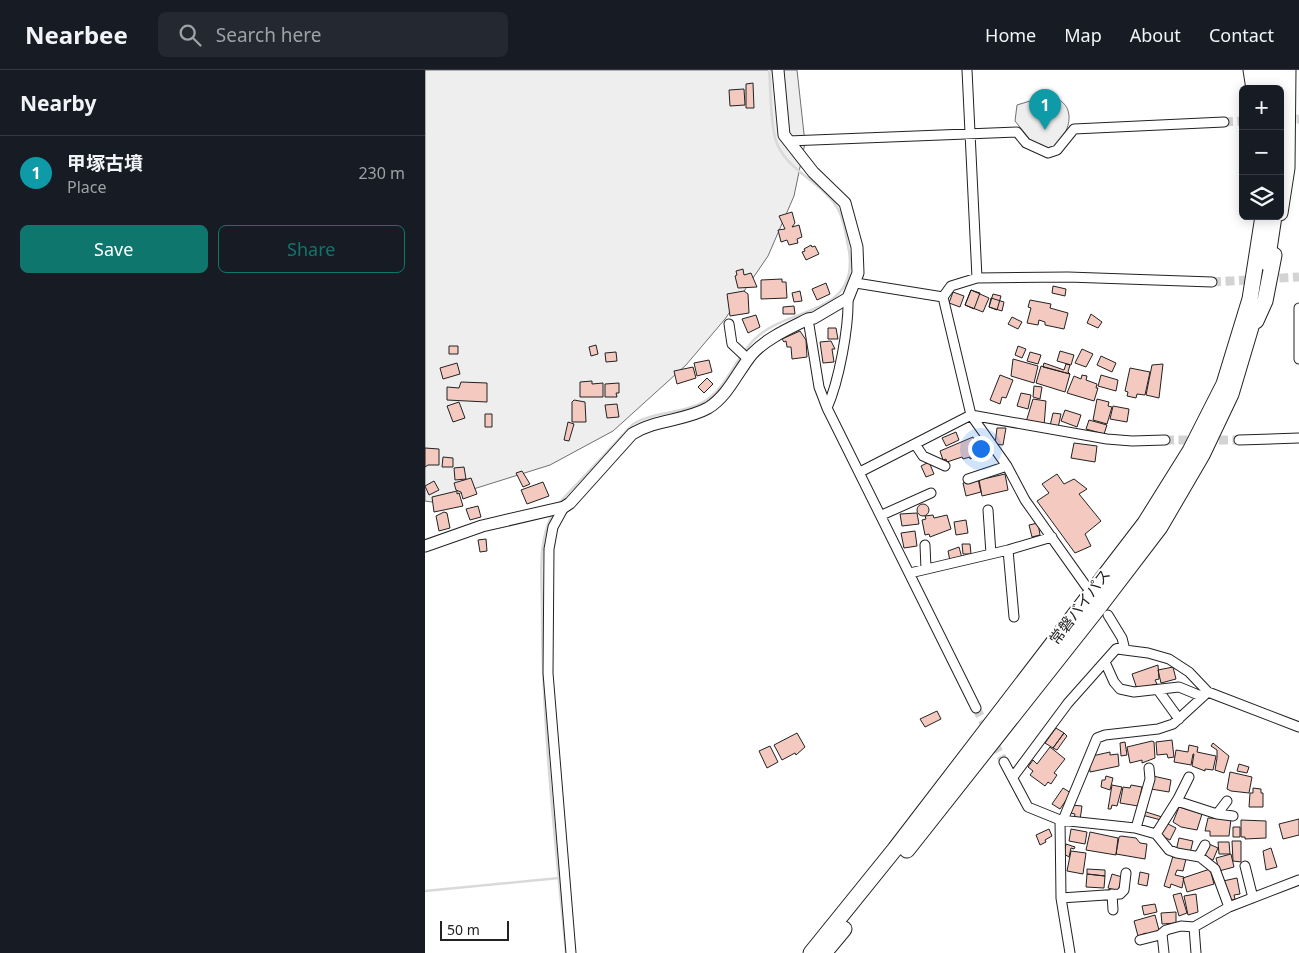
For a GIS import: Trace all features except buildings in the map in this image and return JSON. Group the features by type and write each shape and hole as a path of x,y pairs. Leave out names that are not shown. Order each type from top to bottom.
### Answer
{"highway":[{"path":"1251,70 1253,85"},
{"path":"1265,70 1267,85"},
{"path":"1277,70 1278,85"},
{"path":"1284,188 1287,168 1288,70"},
{"path":"1249,299 1257,220"},
{"name":"常磐バイパス","path":"811,953 895,849 1145,523 1190,452 1224,384 1249,299 1262,220"},
{"name":"常磐バイパス","path":"825,953 1020,708 1155,534 1202,455 1231,394 1250,334 1267,267 1273,220"},
{"path":"1250,334 1265,301 1279,220"}],"street":[{"path":"425,546 482,526 559,508 571,503 632,434 644,427 708,408 717,402 744,356 764,343 808,319 814,318 848,298 856,283 858,273 857,247 845,203 813,172 784,135 777,70"},
{"path":"967,70 977,278"},
{"path":"788,141 1017,132 1026,143 1048,153 1057,150 1074,129 1224,122"},
{"path":"1087,586 1025,500 1007,466 971,415 943,297 951,286 977,278 1068,278 1212,282"},
{"path":"856,283 943,297"},
{"path":"827,408 834,393 849,312 848,298"},
{"path":"1299,308 1299,359"},
{"path":"808,319 819,387 827,408 882,515 976,708"},
{"path":"729,324 730,340 744,356"},
{"path":"860,472 971,415 1107,439 1132,441 1165,440"},
{"path":"1239,440 1299,438"},
{"path":"915,444 923,456 945,466"},
{"path":"967,479 1007,466"},
{"path":"882,515 931,494"},
{"path":"559,508 549,549 548,673 571,953"},
{"path":"988,510 991,554"},
{"path":"910,573 1008,550 1052,537"},
{"path":"925,545 926,569"},
{"path":"1008,550 1014,617"},
{"path":"1013,777 1068,703 1116,649 1124,646 1122,638 1108,615"},
{"path":"1116,649 1148,653 1169,659 1189,672 1205,694"},
{"path":"1105,662 1114,682 1120,689 1134,692 1179,687 1205,694 1299,727"},
{"path":"1158,690 1179,718"},
{"path":"1070,953 1061,898 1061,820 1097,738 1105,735 1158,728 1173,724 1205,694"},
{"path":"1004,762 1028,807 1061,820 1136,828 1156,834 1169,850 1199,856 1215,869 1229,907"},
{"path":"1136,828 1150,779 1149,768"},
{"path":"1156,834 1177,801 1189,777"},
{"path":"1177,801 1217,814 1233,816"},
{"path":"1217,814 1227,801"},
{"path":"1199,856 1205,845"},
{"path":"1245,866 1253,898"},
{"path":"1061,898 1123,892 1126,873"},
{"path":"1140,940 1181,926 1194,927 1229,907 1299,880"},
{"path":"1112,894 1113,910"},
{"path":"1194,927 1196,953"},
{"path":"1161,934 1164,953"}],"shaded area":[{"path":"425,70 797,70 805,143 794,196 768,256 725,319 686,365 613,431 550,465 432,502 425,501"},
{"path":"1046,96 1057,99 1064,104 1068,111 1069,119 1063,136 1050,150 1035,146 1015,121 1017,105"}],"waterway":[{"path":"558,504 633,424 705,401 720,388 743,353 757,337 771,327 833,298 844,287 849,272 849,251 841,216 833,201 825,192 788,161 776,141 771,106 769,70"},
{"path":"553,513 548,524 541,560 544,696 566,953"},
{"path":"425,891 559,878"}],"tunnel":[{"path":"1284,120 1299,119"},
{"path":"1224,122 1239,121"},
{"path":"1212,282 1299,277"},
{"path":"1165,440 1239,440"},
{"path":"976,708 1004,762"}],"place":[{"name":"甲塚古墳","path":"1045,130"}]}
